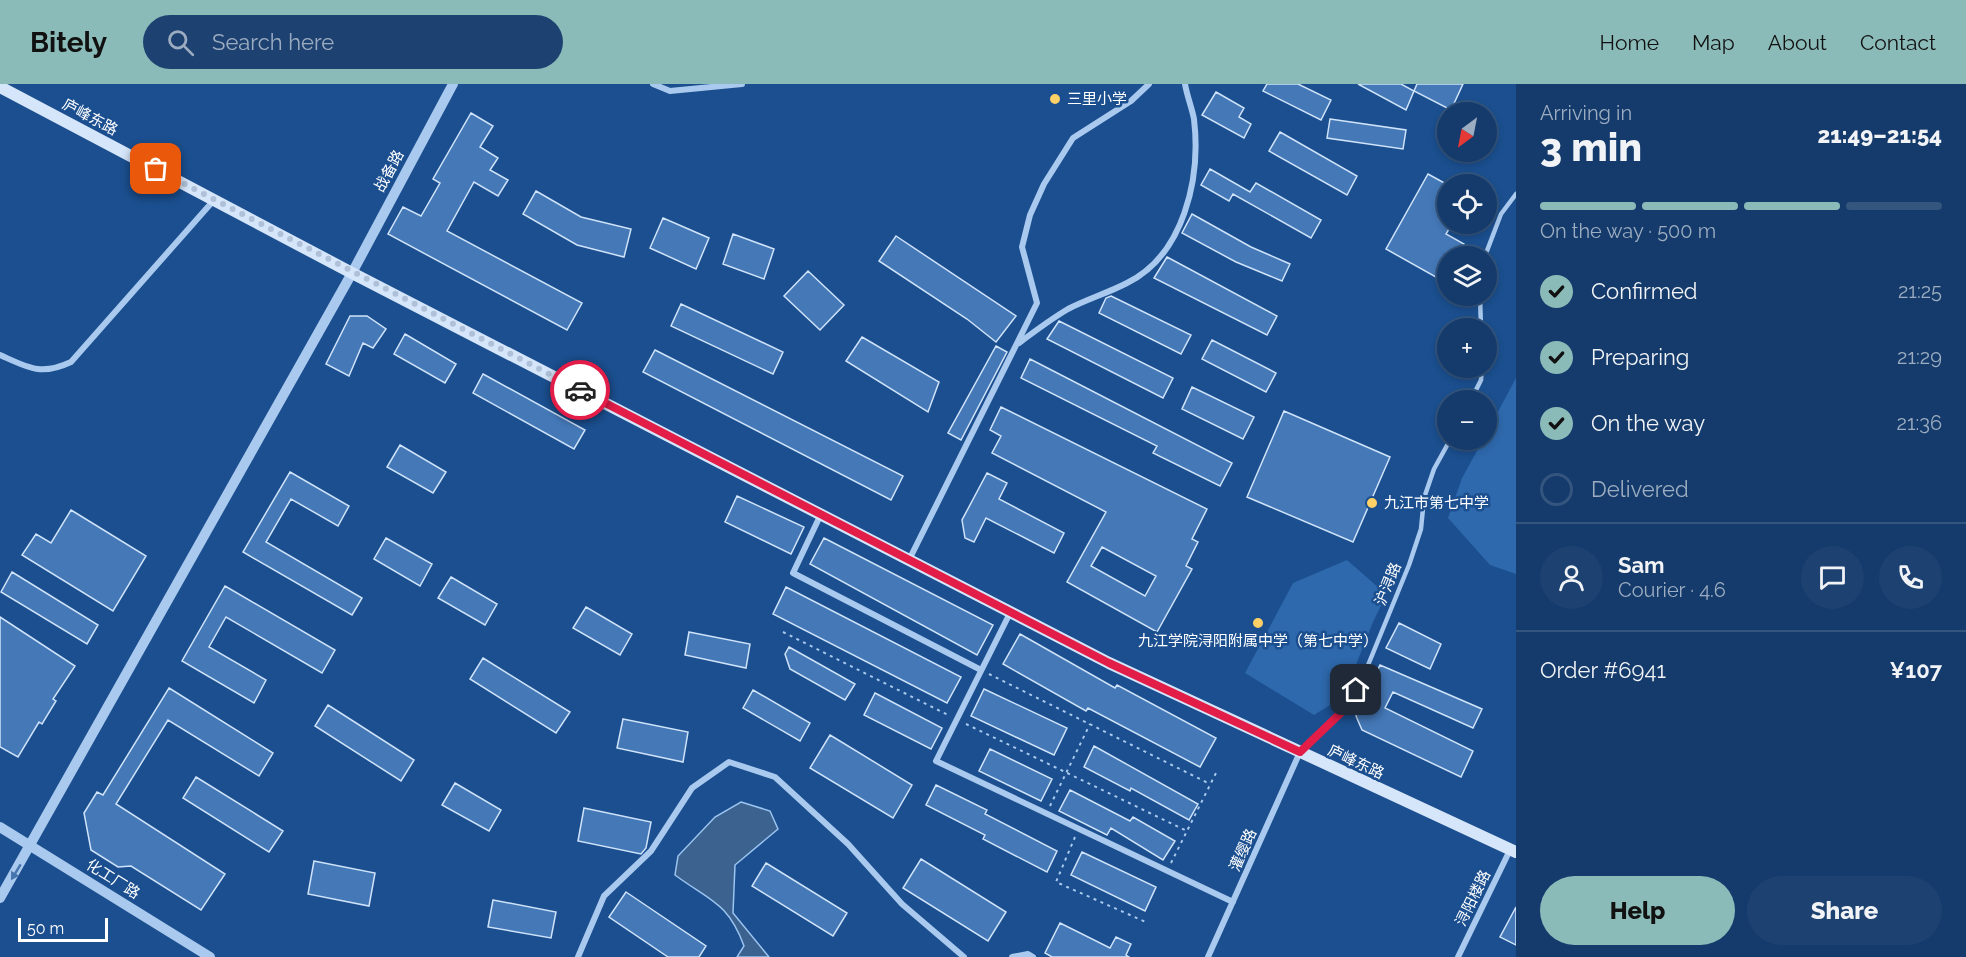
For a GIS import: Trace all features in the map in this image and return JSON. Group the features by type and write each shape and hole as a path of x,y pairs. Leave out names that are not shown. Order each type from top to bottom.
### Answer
{"main road":[{"name":"庐峰东路","path":"0,87 352,273 1109,663 1513,851"}],"street":[{"name":"战备路","path":"0,898 32,846 352,273 453,84"},
{"path":"653,84 670,91 742,84"},
{"path":"909,560 1037,303 1022,247 1030,215 1044,184 1073,138 1131,101 1149,84"},
{"path":"1019,343 1070,308 1128,283 1155,264 1176,233 1187,206 1194,168 1194,119 1185,84"},
{"path":"0,355 26,366 52,371 71,362 214,200"},
{"path":"821,514 793,573 981,670"},
{"path":"1010,612 936,761 1233,902"},
{"name":"灌缨路","path":"1208,957 1300,752"},
{"path":"578,957 604,896 651,851 693,788 729,762 775,777 848,843 902,904 964,957"},
{"name":"化工厂路","path":"0,826 210,957"},
{"name":"浔阳楼路","path":"1458,957 1513,851"},
{"path":"1012,957 1028,954 1034,957"}],"lane":[{"path":"1489,246 1501,214 1516,194"},
{"name":"沪浔路","path":"1300,752 1349,705 1364,675 1409,565 1421,529 1424,498 1434,469 1444,450"}],"path":[{"path":"783,632 1187,831"},
{"path":"981,670 1210,784"},
{"path":"1047,814 1089,724"},
{"path":"1167,871 1217,771"},
{"path":"1079,829 1056,882 1148,923"}],"shaded area":[{"path":"1516,378 1516,574 1490,565 1448,518 1462,478 1477,450 1497,450 1497,413"},
{"path":"1347,560 1379,588 1388,591 1343,697 1314,715 1245,673 1293,583"},
{"path":"741,802 770,811 778,829 735,865 733,913 769,957 737,957 744,946 731,920 717,904 675,875 678,856 715,817"}],"building":[{"path":"1267,84 1298,84 1331,100 1321,120 1263,91"},
{"path":"1358,84 1401,84 1414,91 1406,110"},
{"path":"1417,84 1463,84 1455,102 1437,103 1414,91"},
{"path":"1216,92 1244,108 1239,117 1251,124 1244,138 1202,115"},
{"path":"471,113 493,126 480,147 498,158 490,170 508,180 498,196 474,182 447,231 582,303 567,330 388,234 403,207 421,216 440,183 433,179"},
{"path":"1330,119 1406,130 1403,149 1327,138"},
{"path":"1280,132 1357,176 1347,195 1269,151"},
{"path":"1210,169 1250,192 1256,183 1321,220 1311,238 1233,194 1229,201 1201,185"},
{"path":"1428,174 1437,179 1437,234 1446,234 1464,244 1463,246 1437,246 1437,278 1386,249"},
{"path":"536,191 581,217 631,229 624,257 577,245 523,214"},
{"path":"1192,214 1251,247 1290,264 1282,281 1236,262 1182,233"},
{"path":"663,218 709,238 696,269 650,248"},
{"path":"733,234 774,249 764,279 723,264"},
{"path":"896,236 1016,316 996,342 967,319 879,261"},
{"path":"1167,257 1277,316 1267,335 1154,278"},
{"path":"808,271 844,305 820,330 784,296"},
{"path":"1111,296 1191,335 1181,354 1099,313 1106,298"},
{"path":"681,304 783,352 773,374 671,326"},
{"path":"350,316 367,316 386,329 373,348 363,343 349,376 326,364"},
{"path":"1059,321 1173,378 1163,398 1047,339"},
{"path":"405,334 456,364 445,383 394,354"},
{"path":"862,337 939,382 928,412 846,361"},
{"path":"1212,340 1276,373 1266,392 1202,359"},
{"path":"996,346 1007,352 961,440 948,433"},
{"path":"655,350 903,476 891,500 643,372"},
{"path":"1030,359 1232,463 1220,486 1153,453 1157,446 1021,378"},
{"path":"483,374 585,430 574,449 473,393"},
{"path":"1192,387 1254,417 1243,439 1182,409"},
{"path":"1001,407 1207,509 1192,539 1198,542 1186,566 1192,569 1157,632 1067,582 1106,512 992,453 1001,436 990,430","holes":["1102,547 1156,576 1145,596 1091,566"]},
{"path":"1284,411 1390,457 1353,542 1247,497"},
{"path":"400,445 446,472 433,493 387,467"},
{"path":"290,472 349,506 338,526 291,499 266,542 362,598 352,615 243,552"},
{"path":"987,473 1007,483 999,499 1064,533 1054,553 986,518 974,542 965,538 962,520"},
{"path":"737,496 804,527 791,554 725,522"},
{"path":"71,510 146,556 113,611 22,555 36,534 51,543"},
{"path":"386,538 432,564 420,586 374,559"},
{"path":"824,538 993,625 977,655 810,564"},
{"path":"12,572 98,625 87,644 1,592"},
{"path":"451,577 497,604 485,625 438,598"},
{"path":"225,586 335,650 322,673 226,617 209,647 266,680 254,703 182,661"},
{"path":"786,587 961,677 947,703 773,614"},
{"path":"586,607 632,634 620,655 573,628"},
{"path":"0,617 75,666 53,699 56,701 42,724 39,722 18,757 0,747"},
{"path":"1399,623 1441,644 1430,669 1386,648"},
{"path":"689,632 750,644 746,668 685,655"},
{"path":"1020,634 1115,688 1117,685 1216,738 1200,767 1088,708 1086,711 1003,664"},
{"path":"789,647 855,684 845,700 790,669 785,654"},
{"path":"483,658 570,712 556,733 470,679"},
{"path":"1380,665 1482,709 1473,728 1393,692 1385,708 1473,751 1461,777 1362,730 1356,716"},
{"path":"169,688 273,753 259,776 168,720 116,804 225,874 201,910 131,866 118,867 91,850 84,813 97,792 103,795"},
{"path":"984,689 1067,728 1054,755 971,716"},
{"path":"753,690 810,723 800,741 743,708"},
{"path":"875,693 942,728 931,749 864,715"},
{"path":"328,705 414,760 401,781 315,726"},
{"path":"623,719 688,732 683,762 617,748"},
{"path":"830,735 912,785 893,818 810,768"},
{"path":"1094,746 1198,804 1189,820 1131,788 1130,791 1084,767"},
{"path":"990,749 1052,779 1041,801 979,771"},
{"path":"196,777 283,831 269,852 183,798"},
{"path":"455,783 501,810 489,831 442,805"},
{"path":"936,785 987,810 985,814 1057,851 1047,872 983,839 985,835 926,805"},
{"path":"1070,790 1130,821 1133,817 1175,841 1163,860 1111,828 1107,835 1059,811"},
{"path":"584,808 651,822 646,848 641,854 578,841"},
{"path":"1082,852 1156,887 1145,911 1071,875"},
{"path":"921,859 1006,912 988,941 903,888"},
{"path":"314,861 375,873 369,906 308,894"},
{"path":"766,863 847,913 833,936 752,886"},
{"path":"626,892 706,946 699,957 668,957 609,917"},
{"path":"493,900 556,912 551,938 488,927"},
{"path":"1516,907 1516,945 1500,937"},
{"path":"1060,923 1110,948 1116,937 1131,944 1126,955 1129,957 1052,957 1045,953"}],"way so far":[{"path":"156,169 580,390"}],"place":[{"name":"三里小学","path":"1055,99"},
{"name":"九江市第七中学","path":"1372,503"},
{"name":"九江学院浔阳附属中学（第七中学）","path":"1258,623"}],"route":[{"path":"580,390 1109,663 1300,752 1349,705 1356,690"}]}
